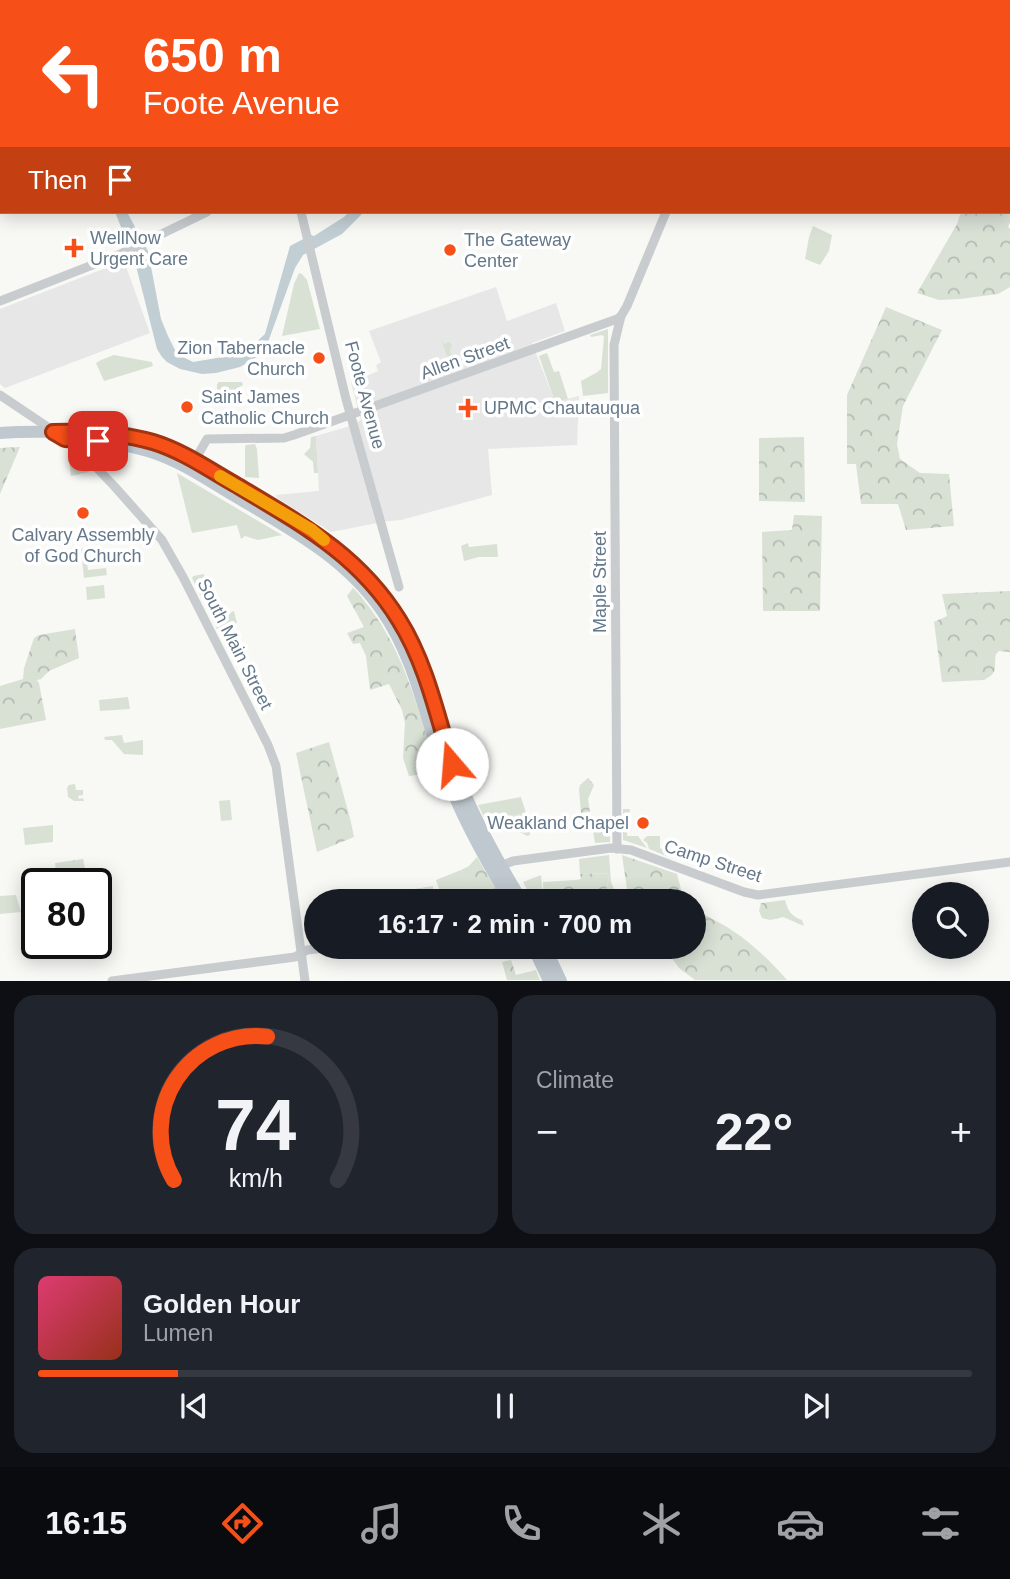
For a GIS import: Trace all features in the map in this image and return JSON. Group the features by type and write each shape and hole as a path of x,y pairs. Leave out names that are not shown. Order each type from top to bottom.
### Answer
{"highway":[{"path":"14,427 125,446 192,466 320,548 352,576 381,610 404,649 450,785 481,852 513,889"},
{"path":"0,440 59,435"},
{"path":"496,868 505,889"},
{"path":"539,959 549,981"},
{"path":"551,959 561,981"}],"street":[{"path":"0,301 127,250 203,214"},
{"name":"Foote Avenue","path":"301,214 351,415 399,587"},
{"path":"621,316 665,214"},
{"name":"Allen Street","path":"192,466 207,439 284,438 612,322 621,316"},
{"name":"Maple Street","path":"617,849 614,345 621,316"},
{"name":"South Main Street","path":"0,395 76,446 162,540 183,576 268,745 277,774 305,981"},
{"path":"14,427 20,409"},
{"name":"Camp Street","path":"496,868 513,861 617,849 631,850 758,895 1010,862"},
{"path":"113,981 295,957 302,953"}],"shaded area":[{"path":"116,214 128,214 148,251 161,319 177,354 193,362 223,357 252,346 265,334 290,246 314,236 347,214 362,214 342,234 303,255 295,268 264,353 240,367 216,373 202,374 180,369 162,357 157,349 135,262"},
{"path":"124,261 150,333 5,388 0,384 0,309"},
{"name":"UPMC Chautauqua","path":"496,287 507,321 556,303 565,331 532,343 555,402 579,396 577,445 488,449 492,495 401,520 331,532 277,498 276,495 319,491 316,436 361,420 351,383 378,371 376,365 381,362 369,331"}],"green space":[{"path":"960,214 1010,214 1010,287 998,294 960,299 939,300 917,293"},
{"path":"813,226 832,235 829,251 820,265 805,259"},
{"path":"299,273 307,280 320,329 282,336 294,284"},
{"path":"886,307 942,330 903,406 897,444 900,459 920,473 949,474 954,526 906,530 898,504 861,504 856,464 847,464 847,395"},
{"path":"608,329 608,393 583,396 581,381 601,369 604,337 590,335"},
{"path":"441,339 444,344 450,342 450,352 454,359 463,359 467,350 473,360 451,367"},
{"path":"547,353 554,372 559,371 568,399 555,402 539,356"},
{"path":"114,355 152,362 153,366 104,381 96,363"},
{"path":"219,382 242,382 243,385 238,388 238,392 217,392"},
{"path":"316,436 318,473 314,473 313,462 304,454 310,448 311,437"},
{"path":"804,437 805,502 759,501 759,438"},
{"path":"255,444 259,478 245,477 245,447"},
{"path":"20,447 0,494 0,448"},
{"path":"69,449 89,470 89,472 71,476"},
{"path":"177,473 282,535 258,540 245,536 241,539 237,525 192,533"},
{"path":"794,515 822,516 820,611 763,611 762,532 792,530"},
{"path":"468,543 469,547 497,544 498,557 479,557 464,561 461,546"},
{"path":"85,548 88,570 106,568 107,575 84,578 81,549"},
{"path":"204,574 206,597 202,599 192,578"},
{"path":"104,585 105,598 87,600 86,587"},
{"path":"353,588 370,608 394,647 411,687 438,772 409,776 403,758 405,723 402,710 389,684 370,690 366,656 360,643 353,644 347,633 364,627 347,596"},
{"path":"1010,591 1010,652 999,651 996,654 994,672 984,680 942,682 934,622 947,616 942,594"},
{"path":"234,611 237,623 217,629 212,620"},
{"path":"75,629 79,658 49,671 37,680 46,720 0,729 0,686 23,679 34,638"},
{"path":"128,697 130,709 100,711 99,700"},
{"path":"122,735 124,743 143,740 143,755 124,754 112,740 105,740 104,737"},
{"path":"329,742 354,837 317,852 296,753"},
{"path":"588,778 594,785 588,799 590,812 581,813 579,789"},
{"path":"75,784 76,790 83,790 83,795 78,796 84,801 74,801 68,797 67,788"},
{"path":"521,797 526,813 486,821 478,805"},
{"path":"230,800 232,820 221,821 219,801"},
{"path":"623,809 630,809 627,836 638,836 647,848 623,840"},
{"path":"526,813 530,835 527,836 520,832 511,816"},
{"path":"53,825 53,842 25,845 23,828"},
{"path":"604,825 605,831 610,831 610,842 595,843 592,826"},
{"path":"647,836 660,836 660,848 670,853 669,857 649,849 643,840"},
{"path":"609,855 614,889 606,889 610,873 580,874 579,859"},
{"path":"622,855 677,874 681,889 627,889"},
{"path":"477,857 496,889 471,889 461,870"},
{"path":"83,859 85,868 55,868 55,863"},
{"path":"461,870 471,889 439,889 436,880"},
{"path":"610,873 606,889 543,889 543,882 581,879 580,874"},
{"path":"541,875 542,889 527,889 523,882"},
{"path":"16,895 21,912 0,914 0,896"},
{"path":"785,900 790,913 802,920 804,926 783,917 770,920 762,918 759,911 761,903"},
{"path":"706,915 748,942 787,980 695,980 679,968 673,959 706,959"},
{"path":"511,960 516,975 536,970 540,980 507,980 502,962"}],"slow traffic":[{"path":"220,476 312,530 324,540"}],"place":[{"name":"WellNow Urgent Care","path":"74,248"},
{"name":"The Gateway Center","path":"450,250"},
{"name":"Zion Tabernacle Church","path":"319,358"},
{"name":"Saint James Catholic Church","path":"187,407"},
{"name":"UPMC Chautauqua","path":"468,408"},
{"name":"Calvary Assembly of God Church","path":"83,513"},
{"name":"Weakland Chapel","path":"643,823"}],"route":[{"path":"98,441 65,439 53,432 99,432 131,437 170,449 312,530 337,550 369,580 388,603 418,655 452,764"}]}
